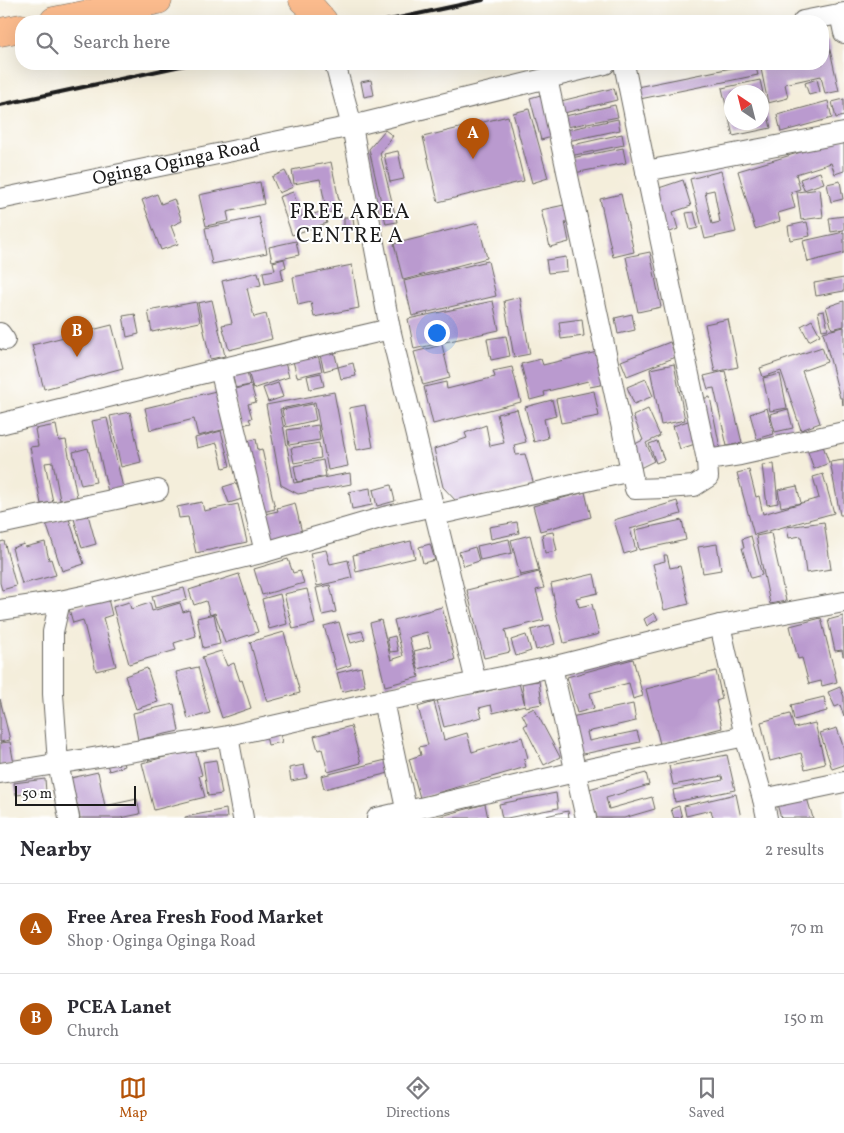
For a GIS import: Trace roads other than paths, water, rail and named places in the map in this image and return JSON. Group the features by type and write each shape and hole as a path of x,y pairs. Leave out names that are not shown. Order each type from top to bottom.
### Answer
{"highway":[{"path":"84,15 158,0"},
{"path":"303,0 318,15"},
{"path":"326,15 335,0"},
{"path":"0,32 15,29"}],"street":[{"path":"829,16 842,13 844,33"},
{"path":"337,70 352,126 390,330 476,682"},
{"name":"Oginga Oginga Road","path":"0,199 352,126 580,70"},
{"path":"547,78 635,489 694,486 708,477 707,460 625,70"},
{"path":"646,171 844,134"},
{"path":"0,424 220,369 390,330"},
{"path":"220,369 265,552"},
{"path":"707,460 740,455 844,432"},
{"path":"0,610 97,593 265,552 384,516 435,510 631,471"},
{"path":"0,524 158,490"},
{"path":"60,601 53,632 53,694 58,763 69,818"},
{"path":"0,773 228,736 383,701 552,667 720,625 844,602"},
{"path":"720,625 745,736 765,809 844,782"},
{"path":"552,667 586,818"},
{"path":"383,701 407,815"},
{"path":"228,736 243,818"},
{"path":"377,818 407,815 575,772 745,736"}],"railway":[{"path":"413,15 483,0"},
{"path":"0,105 162,70"}],"place":[{"name":"Free Area Fresh Food Market","path":"473,159"},
{"name":"PCEA Lanet","path":"77,357"}],"district":[{"name":"FREE AREA CENTRE A","path":"350,224"}]}
